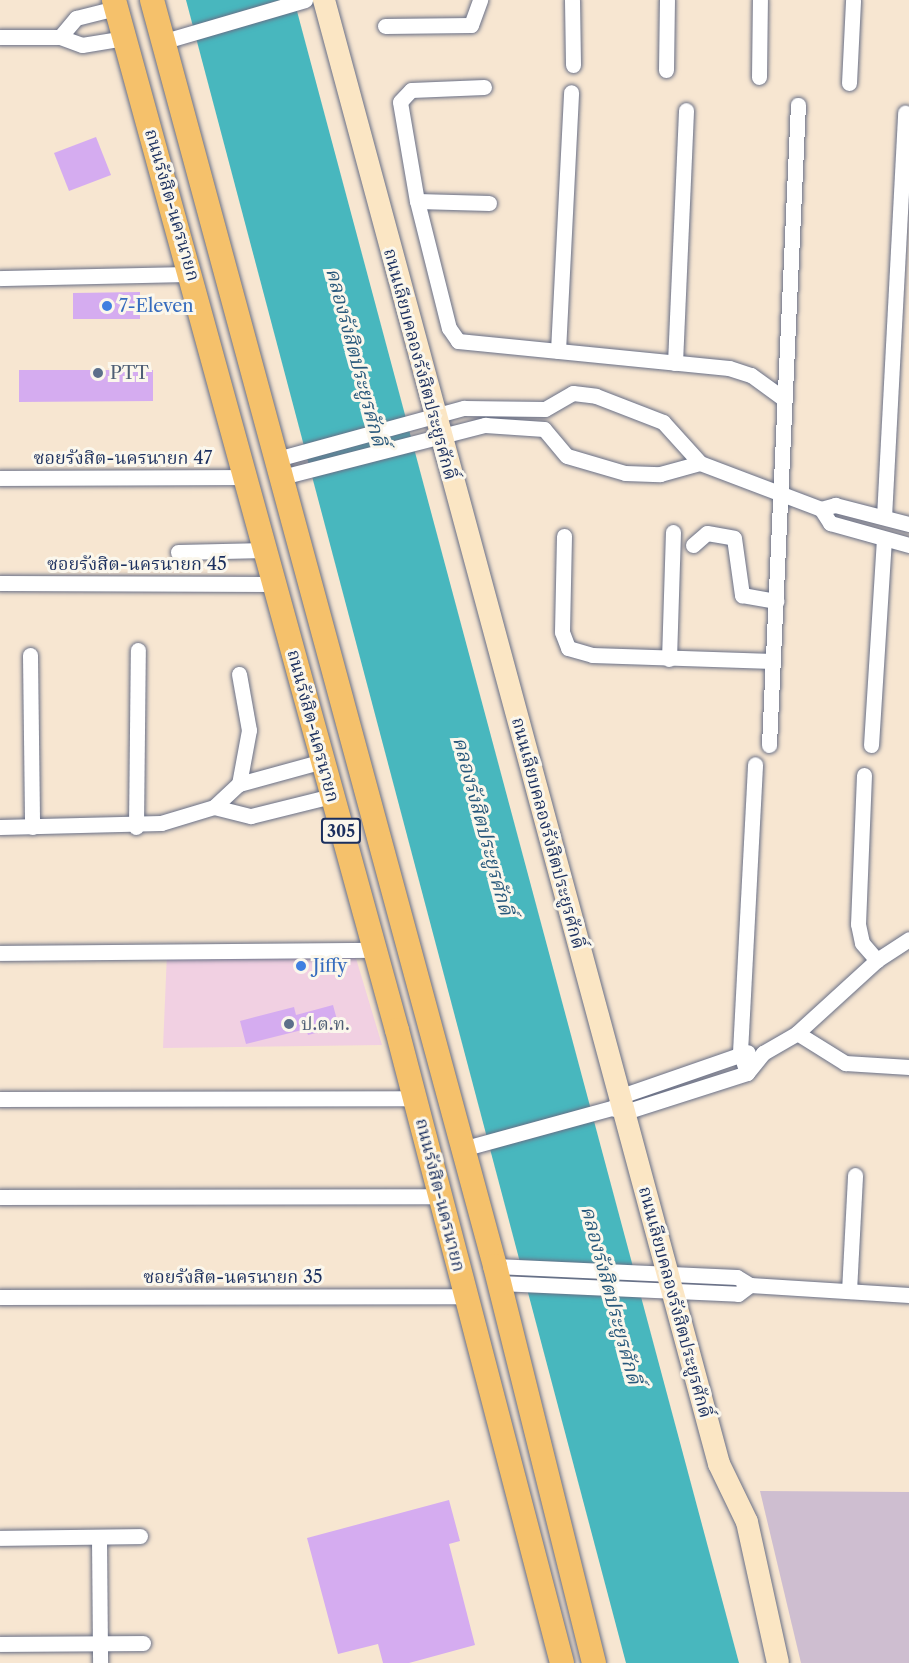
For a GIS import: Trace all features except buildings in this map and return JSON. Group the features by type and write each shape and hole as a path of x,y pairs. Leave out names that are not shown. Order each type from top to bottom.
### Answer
{"main road":[{"name":"ถนนรังสิต-นครนายก","path":"152,0 175,38 472,1146 506,1275 594,1663"},
{"name":"ถนนรังสิต-นครนายก","path":"115,4 192,274 274,584 415,1098 562,1663"}],"street":[{"path":"175,38 305,0"},
{"name":"ถนนเลียบคลองรังสิตประยูรศักดิ์","path":"324,0 619,1105 719,1464 747,1522 778,1663"},
{"path":"385,26 471,25 480,0"},
{"path":"572,0 573,65"},
{"path":"666,70 667,0"},
{"path":"759,77 760,0"},
{"path":"849,83 853,0"},
{"path":"60,37 76,18 115,4"},
{"path":"0,37 60,37 82,45 125,38"},
{"path":"484,87 404,94 398,116 449,327 458,341 675,363 751,375 784,399"},
{"path":"558,351 571,92"},
{"path":"769,745 798,105"},
{"path":"675,363 686,110"},
{"path":"884,517 905,113"},
{"path":"417,201 489,203"},
{"path":"0,278 192,274"},
{"path":"288,466 417,440 436,425 486,405 545,409 573,393 596,396 663,422 700,463 780,491 821,509 830,523 884,540 909,545"},
{"path":"545,409 544,429 567,456 625,473 660,474 700,463"},
{"path":"288,466 410,423 544,429"},
{"name":"ซอยรังสิต-นครนายก 47","path":"0,478 247,477"},
{"path":"821,509 835,505 909,524"},
{"path":"669,659 673,532"},
{"path":"693,545 706,533 734,538 742,595 776,601"},
{"path":"564,536 562,632 568,648 669,659 773,661"},
{"path":"871,745 884,540"},
{"path":"178,552 266,550"},
{"name":"ซอยรังสิต-นครนายก 45","path":"0,583 274,584"},
{"path":"136,827 138,650"},
{"path":"30,655 32,827"},
{"path":"239,674 249,730 239,784"},
{"path":"214,807 239,784 322,761"},
{"path":"747,1073 740,1052 755,764"},
{"path":"864,775 858,924 862,943 877,960"},
{"path":"0,827 136,827 214,807 251,816 332,796"},
{"path":"472,1146 619,1105 747,1073 763,1053 797,1033 877,960 909,939"},
{"path":"0,953 374,950"},
{"path":"797,1033 845,1063 909,1067"},
{"path":"619,1105 740,1052 763,1053"},
{"path":"0,1098 415,1098"},
{"path":"849,1291 855,1175"},
{"path":"0,1197 441,1196"},
{"path":"506,1275 643,1273 670,1283 738,1294 750,1285 909,1295"},
{"path":"506,1275 643,1289 670,1283"},
{"name":"ซอยรังสิต-นครนายก 35","path":"0,1297 465,1296"},
{"path":"0,1538 140,1536"},
{"path":"99,1538 100,1663"},
{"path":"0,1644 142,1643"}],"shaded area":[{"path":"167,953 355,955 382,1045 163,1048"},
{"path":"760,1491 909,1492 909,1663 801,1663"}],"water":[{"name":"คลองรังสิตประยูรศักดิ์","path":"186,0 294,0 739,1663 626,1663"}],"place":[{"name":"7-Eleven","path":"107,306"},
{"name":"PTT","path":"98,373"},
{"name":"Jiffy","path":"301,966"},
{"name":"ป.ต.ท.","path":"289,1024"}]}
